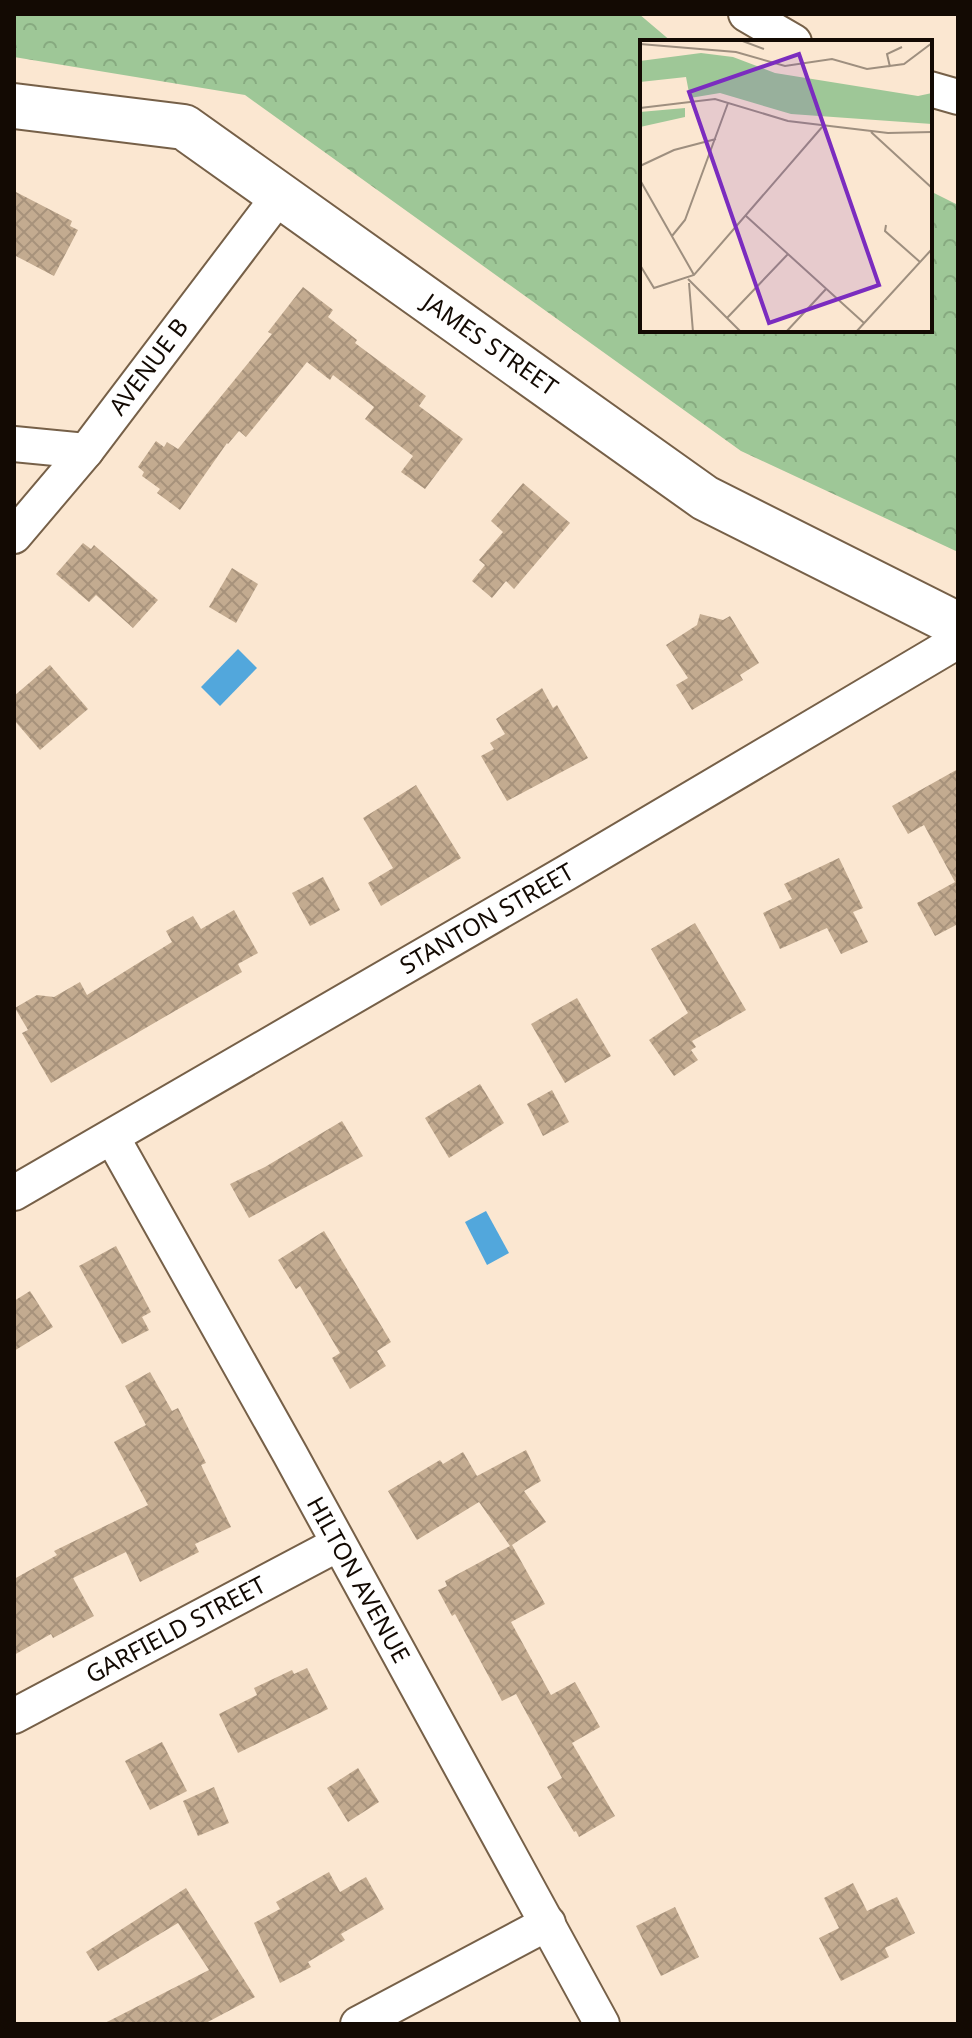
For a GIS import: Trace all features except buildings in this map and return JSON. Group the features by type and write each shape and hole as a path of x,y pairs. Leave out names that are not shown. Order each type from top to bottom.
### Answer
{"main road":[{"name":"JAMES STREET","path":"14,106 184,127 705,498 958,625"}],"street":[{"path":"746,14 791,40"},
{"path":"932,90 958,97"},
{"name":"AVENUE B","path":"14,536 86,451 280,195"},
{"path":"14,444 86,451"},
{"name":"STANTON STREET","path":"14,1193 958,641"},
{"name":"HILTON AVENUE","path":"112,1137 290,1454 602,2024"},
{"name":"GARFIELD STREET","path":"14,1716 338,1544"},
{"path":"358,2024 548,1923"}],"green space":[{"path":"14,14 639,14 670,40 640,40 640,332 932,332 932,192 958,205 958,552 741,451 245,95 14,57"}],"water":[{"path":"238,649 257,668 220,706 201,687"},
{"path":"486,1211 509,1253 487,1265 465,1222"}]}
